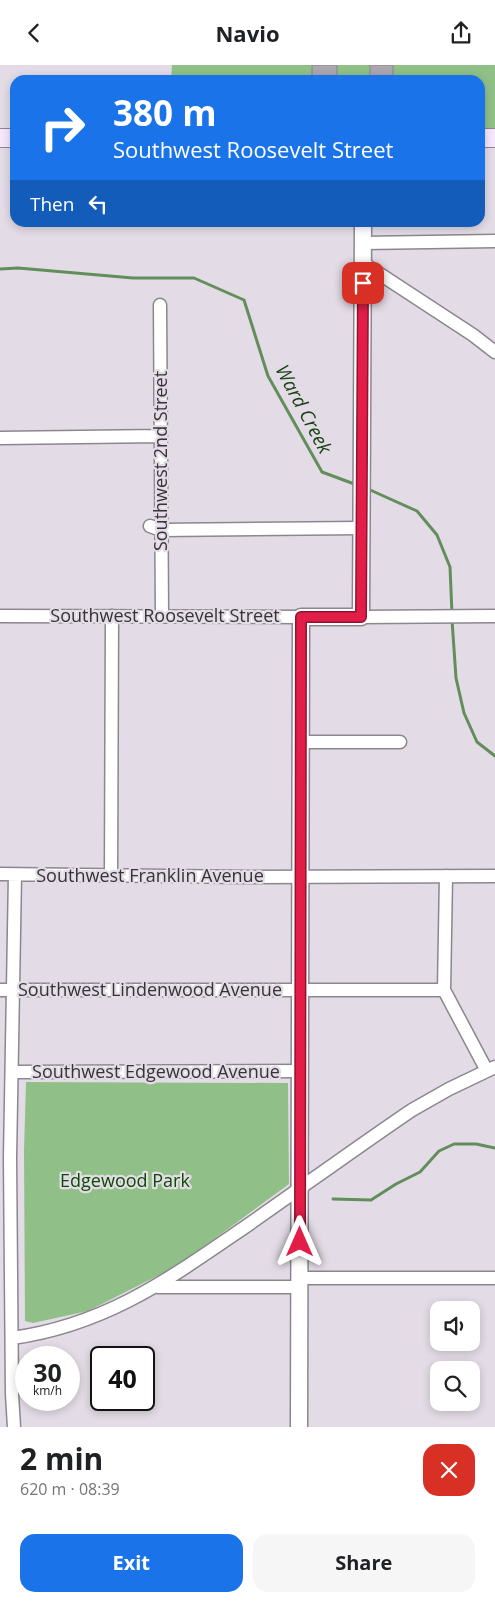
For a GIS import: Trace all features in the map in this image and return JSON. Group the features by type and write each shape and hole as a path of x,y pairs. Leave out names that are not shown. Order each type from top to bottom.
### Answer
{"street":[{"path":"363,227 361,617 495,616"},
{"path":"363,243 495,241"},
{"path":"363,263 473,335 495,352"},
{"name":"Southwest 2nd Street","path":"160,305 161,436 156,528 162,616"},
{"path":"0,438 161,436"},
{"path":"156,528 361,528"},
{"name":"Southwest Roosevelt Street","path":"0,616 361,617"},
{"path":"111,875 112,616"},
{"path":"299,1427 301,617"},
{"path":"301,741 400,742"},
{"name":"Southwest Franklin Avenue","path":"0,874 300,877 495,875"},
{"path":"14,1427 5,1158 12,1072 15,875"},
{"path":"12,1338 36,1334 94,1317 156,1287 412,1110 444,1091 491,1069 444,990 446,876"},
{"name":"Southwest Lindenwood Avenue","path":"0,990 444,990"},
{"name":"Southwest Edgewood Avenue","path":"12,1072 301,1071"},
{"path":"156,1287 495,1278"}],"green space":[{"path":"172,65 495,65 495,137 485,137 485,75 171,75"},
{"name":"Edgewood Park","path":"26,1082 288,1083 289,1184 179,1265 88,1311 33,1323 25,1321 24,1151"}],"building":[{"path":"312,65 337,65 337,75 312,75"},
{"path":"370,65 393,65 393,75 370,75"}],"waterway":[{"name":"Ward Creek","path":"0,269 18,268 133,278 194,278 244,300 268,376 322,472 357,485"},
{"name":"Ward Creek","path":"368,489 417,511 437,535 450,567 452,614"},
{"name":"Ward Creek","path":"452,620 456,678 464,713 477,742 495,756"},
{"path":"333,1199 371,1200 420,1172 439,1151 454,1144 476,1144 495,1148"}],"route":[{"path":"300,1242 301,617 361,617 363,283"}]}
